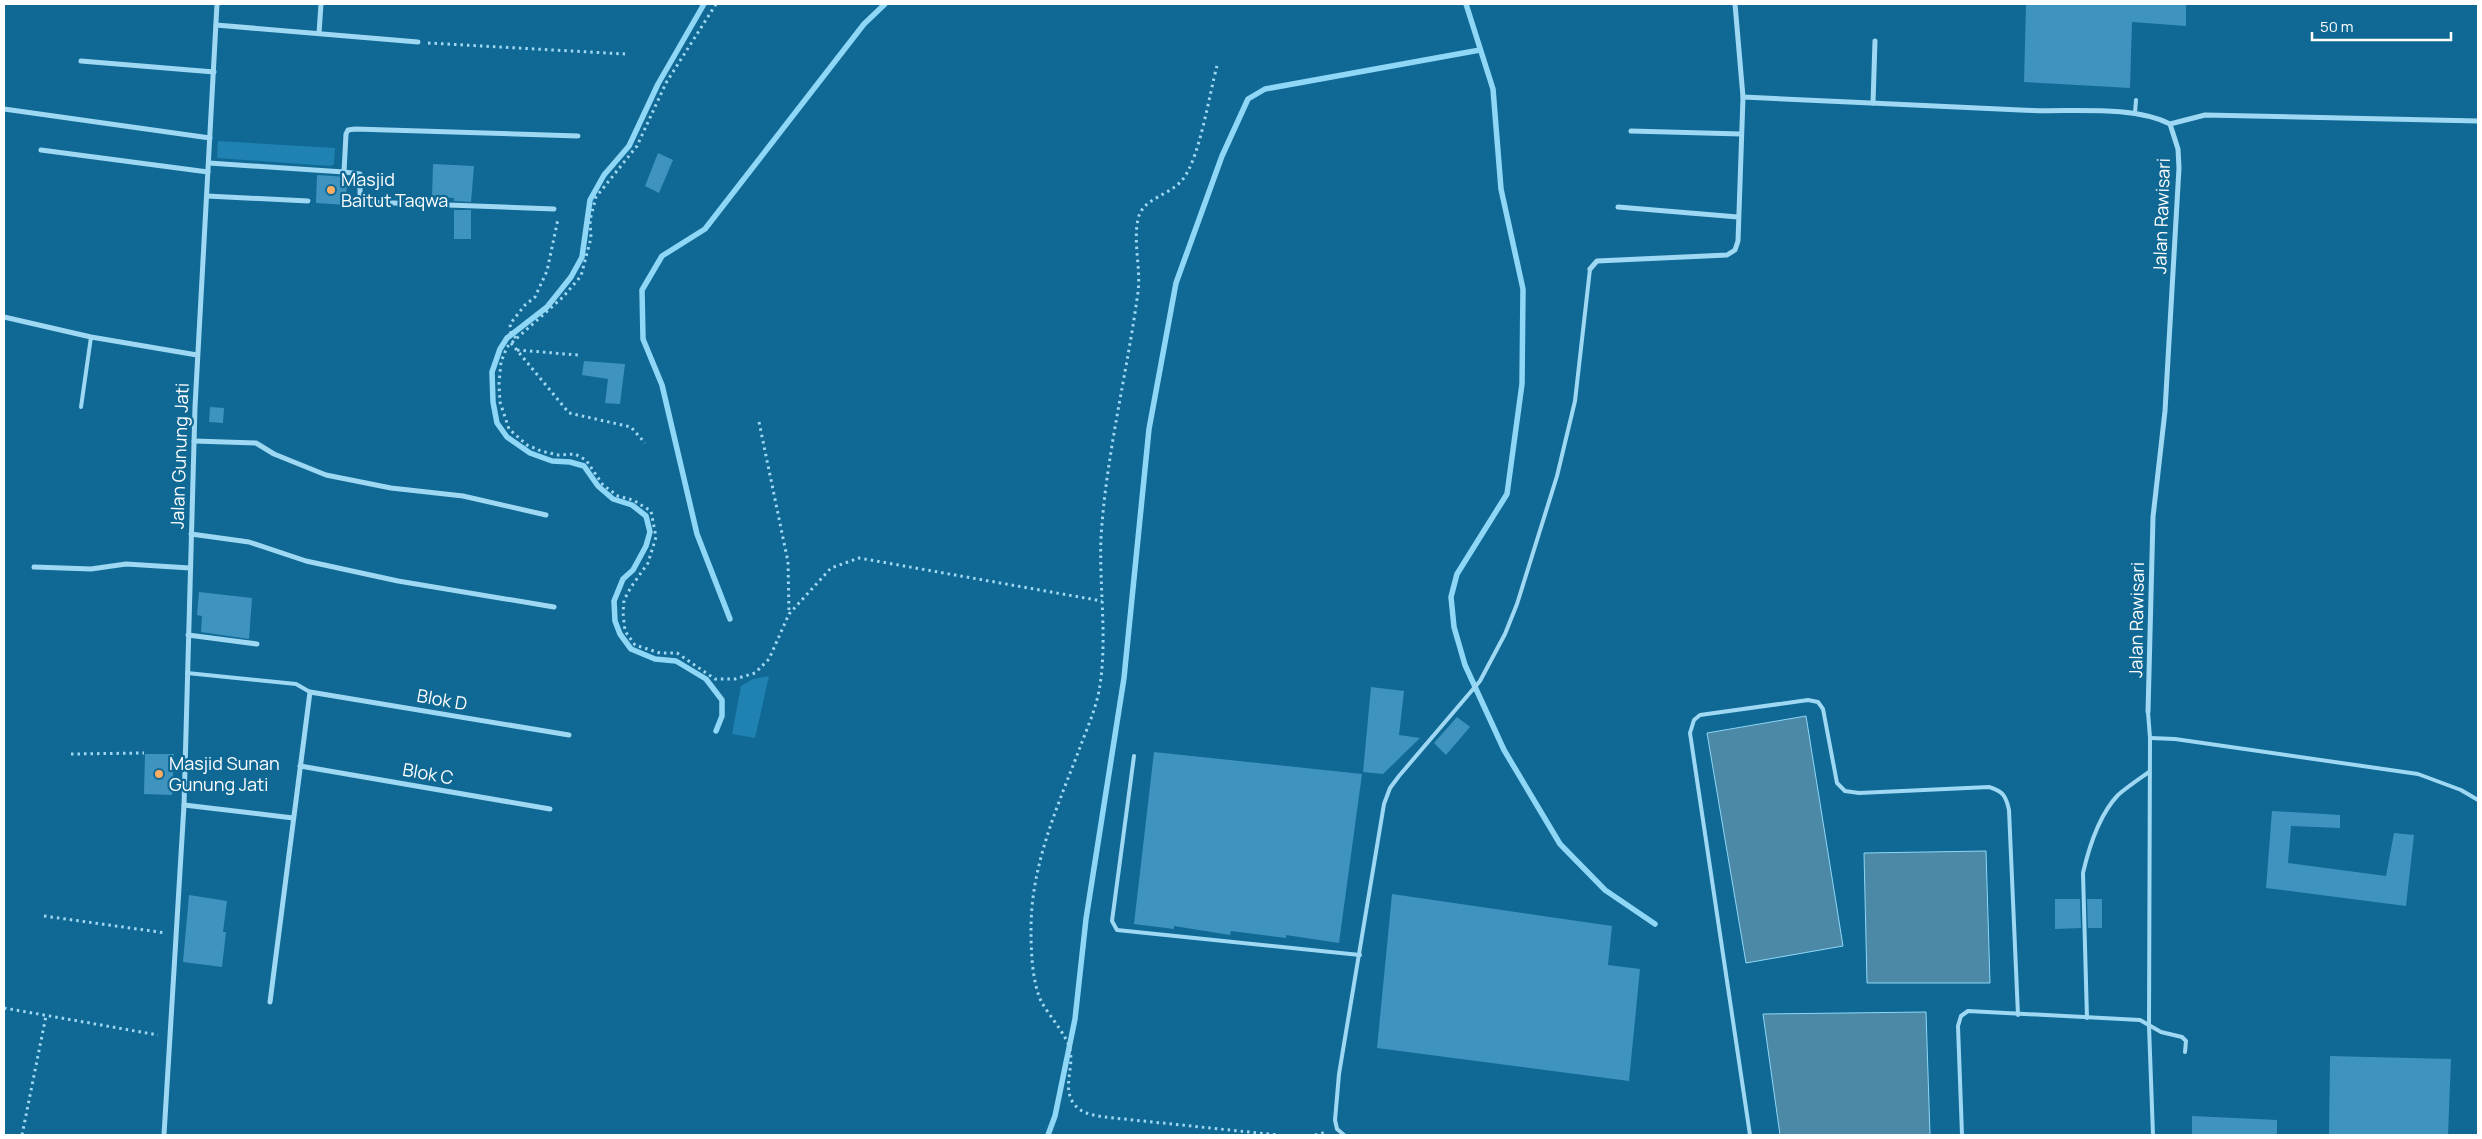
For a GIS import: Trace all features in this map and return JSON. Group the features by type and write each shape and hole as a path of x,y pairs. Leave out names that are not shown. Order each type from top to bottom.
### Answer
{"street":[{"name":"Jalan Gunung Jati","path":"164,1135 184,805 197,355 217,4"},
{"path":"319,34 321,4"},
{"path":"1590,269 1597,261 1727,255 1735,250 1738,241 1743,97 1735,4"},
{"path":"216,25 418,42"},
{"path":"1873,103 1875,41"},
{"path":"81,61 214,72"},
{"path":"1743,97 2021,110 2134,113 2155,116 2170,124 2205,115 2478,121"},
{"path":"4,108 210,138"},
{"name":"Jalan Rawisari","path":"2148,712 2153,517 2165,411 2178,168 2178,149 2170,124"},
{"path":"344,172 346,134 348,130 578,136"},
{"path":"1631,131 1741,134"},
{"path":"41,150 208,172"},
{"path":"209,164 360,174 360,198 366,202 554,209"},
{"path":"207,196 308,201"},
{"path":"1618,207 1738,217"},
{"path":"4,317 91,337 197,355"},
{"path":"194,441 256,443 274,454 326,475 391,488 464,496 546,515"},
{"path":"191,534 249,542 306,561 398,581 554,606"},
{"path":"34,567 91,569 126,564 190,568"},
{"path":"188,635 257,644"},
{"path":"270,1002 310,692"},
{"name":"Blok D","path":"310,692 569,735"},
{"name":"Blok C","path":"300,766 550,809"},
{"path":"184,805 293,818"}],"lane":[{"path":"2134,113 2136,100"},
{"path":"1344,1135 1337,1129 1336,1108 1339,1074 1384,804 1390,788 1480,681 1505,634 1514,611 1557,476 1574,401 1590,269"},
{"path":"81,407 91,337"},
{"path":"187,673 296,684 310,692"},
{"path":"1750,1135 1690,733 1694,720 1700,715 1808,700 1818,702 1823,709 1837,783 1845,791 1858,793 1989,787 2000,790 2006,797 2009,810 2018,1015"},
{"path":"2148,712 2150,738 2149,1026 2153,1135"},
{"path":"2150,738 2176,739 2418,774 2461,790 2478,800"},
{"path":"1134,756 1112,921 1118,930 1360,955"},
{"path":"2087,1018 2083,873 2087,854 2099,825 2118,796 2149,772"},
{"path":"1962,1135 1958,1026 1961,1016 1968,1011 2140,1020 2161,1032 2182,1036 2186,1041 2185,1052"}],"path":[{"path":"716,4 666,84 637,146 596,197 590,220 591,238 581,276 563,297 516,338 501,362 500,402 509,429 527,445 541,451 558,455 574,454 586,460 603,485 618,496 633,500 651,511 656,537 648,563 624,600 625,631 635,645 660,653 677,654 715,679 736,679 756,673 769,659 789,614 831,568 859,558 1102,601"},
{"path":"418,42 625,54"},
{"path":"1216,66 1196,148 1185,176 1175,188 1146,203 1138,216 1136,233 1139,282 1108,460 1101,539 1102,655 1099,691 1043,845 1033,887 1031,930 1035,979 1040,999 1068,1043 1071,1052 1069,1095 1075,1106 1086,1114 1278,1135"},
{"path":"516,338 511,333 510,324 535,296 547,271 559,214 554,209"},
{"path":"512,343 569,413 631,428 644,442"},
{"path":"517,350 578,355"},
{"path":"759,422 788,562 789,614"},
{"path":"71,754 144,752"},
{"path":"44,916 177,935"},
{"path":"4,1008 169,1037"},
{"path":"22,1135 46,1016"}],"shaded area":[{"path":"218,141 335,148 334,164 331,166 217,158"},
{"path":"769,676 755,738 732,734 741,686 753,679"},
{"path":"1806,716 1843,946 1746,963 1707,733"},
{"path":"1986,851 1990,983 1867,983 1864,853"},
{"path":"1926,1012 1930,1135 1780,1135 1763,1014"}],"building":[{"path":"2026,4 2186,4 2186,26 2132,22 2130,88 2024,82"},
{"path":"658,153 673,160 659,193 645,186"},
{"path":"433,164 474,166 471,202 454,201 454,198 432,197"},
{"name":"Masjid Baitut Taqwa","path":"317,175 347,177 346,205 316,203"},
{"path":"454,210 471,210 471,239 454,239"},
{"path":"584,361 625,364 620,404 605,403 608,379 582,375"},
{"path":"210,407 224,408 223,423 209,422"},
{"path":"199,592 252,598 249,639 201,632 202,616 197,615"},
{"path":"1371,687 1404,691 1399,735 1420,738 1383,774 1363,772"},
{"path":"1457,717 1470,727 1446,755 1434,743"},
{"path":"1154,752 1362,774 1339,943 1286,935 1286,938 1231,931 1230,935 1174,926 1174,929 1134,924"},
{"name":"Masjid Sunan Gunung Jati","path":"145,754 174,754 172,795 144,794"},
{"path":"2272,811 2340,815 2340,828 2291,826 2288,863 2386,876 2394,833 2414,835 2406,906 2266,888"},
{"path":"1392,894 1612,926 1608,965 1640,969 1629,1081 1377,1048"},
{"path":"189,895 227,901 223,932 226,932 222,967 183,962"},
{"path":"2055,899 2080,899 2081,928 2055,929"},
{"path":"2087,899 2102,899 2102,928 2088,928"},
{"path":"2330,1056 2451,1059 2448,1135 2329,1135"},
{"path":"2192,1116 2277,1120 2277,1135 2192,1135"}],"waterway":[{"path":"704,4 658,84 629,146 604,175 590,200 582,257 571,277 547,307 507,338 500,349 492,372 493,402 497,423 507,437 530,453 552,461 570,462 584,466 598,486 613,499 632,505 646,516 650,532 646,546 633,570 623,579 614,601 615,621 620,634 631,649 655,659 676,661 706,679 722,700 722,716 716,731"},
{"path":"730,619 697,534 662,385 643,339 642,290 662,256 705,229 864,24 885,4"},
{"path":"1466,4 1493,89 1501,189 1523,289 1522,384 1507,494 1457,574 1451,597 1454,627 1465,665 1504,750 1560,844 1605,890 1655,924"},
{"path":"1048,1135 1055,1116 1075,1019 1086,919 1124,678 1149,429 1176,283 1222,156 1248,99 1265,89 1480,50"}],"place":[{"name":"Masjid Baitut Taqwa","path":"331,190"},
{"name":"Masjid Sunan Gunung Jati","path":"159,774"}]}
